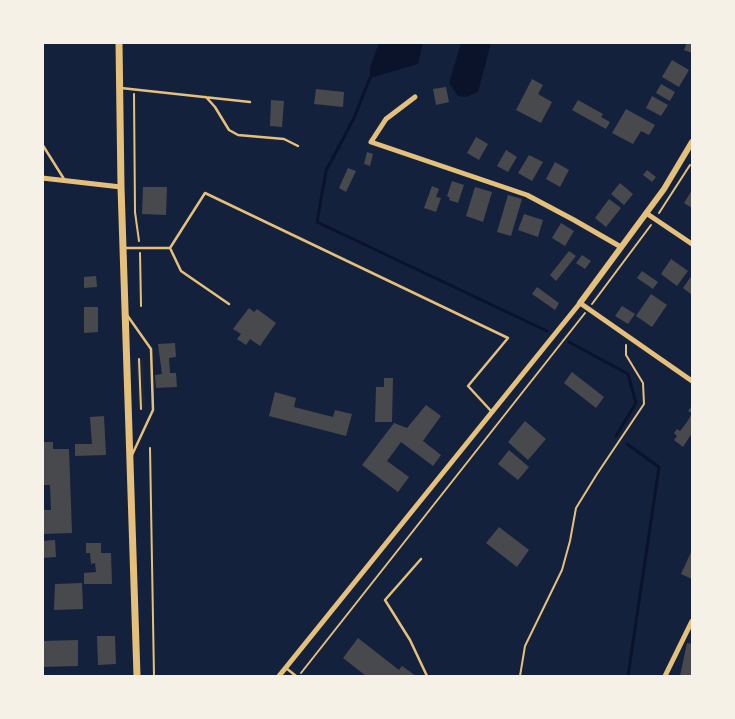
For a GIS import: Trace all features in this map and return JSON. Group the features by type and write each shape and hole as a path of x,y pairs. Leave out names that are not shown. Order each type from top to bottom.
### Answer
{"main road":[{"path":"118,42 137,676"}],"street":[{"path":"415,97 386,119 371,142 527,196 574,220 621,248"},
{"path":"279,676 580,303 664,189 692,142"},
{"path":"42,178 121,187"},
{"path":"646,213 692,244"},
{"path":"580,303 692,381"},
{"path":"665,676 692,621"}],"lane":[{"path":"120,88 250,102"},
{"path":"205,96 215,107 229,130 238,135 284,139 298,146"},
{"path":"42,144 65,181"},
{"path":"170,248 205,193 508,338 468,386 492,412"},
{"path":"123,248 170,248"},
{"path":"170,248 181,271 229,304"},
{"path":"125,312 151,349 152,410 130,459"},
{"path":"421,559 384,600 410,640 427,676"},
{"path":"286,668 297,676"}],"path":[{"path":"134,90 136,212 140,248 141,306"},
{"path":"297,676 588,309 656,219 690,165"},
{"path":"520,676 525,646 562,570 576,508 644,404 643,383 626,355 626,335"},
{"path":"139,359 142,409"},
{"path":"150,448 154,676"}],"shaded area":[{"path":"379,42 423,43 418,64 370,78 370,67"},
{"path":"461,43 491,43 478,92 466,97 458,96 449,83"},
{"path":"138,359 143,361 145,407 140,410 138,407 136,362"}],"building":[{"path":"687,42 692,42 692,53 684,50"},
{"path":"672,60 689,70 679,87 662,77"},
{"path":"532,79 543,85 538,94 552,102 541,123 516,110"},
{"path":"661,84 675,92 670,101 656,93"},
{"path":"446,87 449,102 436,105 433,89"},
{"path":"316,89 344,92 343,107 314,104"},
{"path":"652,96 668,105 661,116 646,108"},
{"path":"271,100 284,101 282,127 270,126"},
{"path":"578,100 603,114 601,117 610,122 606,129 572,110"},
{"path":"626,109 655,125 649,135 641,131 633,144 612,133"},
{"path":"476,137 488,144 479,160 467,153"},
{"path":"506,150 517,157 508,172 497,166"},
{"path":"367,152 373,154 370,166 364,164"},
{"path":"529,155 543,162 532,181 518,173"},
{"path":"555,162 569,170 560,187 546,179"},
{"path":"348,168 356,171 346,192 339,188"},
{"path":"647,170 656,177 652,182 643,175"},
{"path":"452,181 464,185 458,203 449,200 450,198 447,196"},
{"path":"620,183 633,194 624,205 611,194"},
{"path":"432,186 439,189 436,197 441,198 436,212 424,208"},
{"path":"143,187 167,187 166,215 142,214"},
{"path":"475,187 492,192 483,222 466,216"},
{"path":"692,190 692,208 684,203"},
{"path":"508,195 522,199 511,236 497,232"},
{"path":"609,199 621,208 606,227 595,218"},
{"path":"524,214 543,220 538,237 518,230"},
{"path":"561,223 574,231 565,246 552,238"},
{"path":"569,251 576,256 556,281 550,275"},
{"path":"582,255 591,261 585,269 576,263"},
{"path":"671,259 688,271 677,286 661,274"},
{"path":"642,271 658,282 653,289 637,278"},
{"path":"692,275 692,295 683,288"},
{"path":"96,276 97,287 84,288 84,277"},
{"path":"537,287 559,303 555,310 532,294"},
{"path":"651,294 667,305 652,327 636,316"},
{"path":"622,306 635,314 628,324 615,316"},
{"path":"84,307 98,307 98,332 84,333"},
{"path":"249,308 254,312 257,309 276,323 260,346 250,339 246,345 237,339 241,334 233,329"},
{"path":"175,343 176,357 169,358 170,373 176,373 177,387 156,388 155,375 162,374 158,344"},
{"path":"572,372 604,397 596,408 564,383"},
{"path":"384,378 393,378 392,422 375,422 376,387 384,387"},
{"path":"275,392 296,398 294,407 333,417 335,410 352,414 346,436 269,416"},
{"path":"426,405 441,416 423,441 441,455 433,466 401,442 387,461 409,477 398,492 362,465 394,423 407,428"},
{"path":"692,413 692,433 683,447 674,440 677,436 674,433 677,429 680,431"},
{"path":"104,416 106,455 75,456 75,444 92,444 90,417"},
{"path":"525,421 546,439 528,460 508,442"},
{"path":"42,442 53,442 53,449 69,449 72,533 42,534 42,510 51,510 50,485 42,485"},
{"path":"509,450 529,467 518,480 498,464"},
{"path":"499,527 529,550 517,567 486,543"},
{"path":"55,540 56,557 42,558 42,541"},
{"path":"86,543 101,543 101,553 111,553 112,584 84,584 84,573 96,572 95,563 91,564 90,553 86,553"},
{"path":"692,550 692,579 681,574"},
{"path":"82,583 83,609 54,610 55,584"},
{"path":"97,636 115,636 116,664 98,665"},
{"path":"358,638 399,670 402,666 416,676 366,676 343,658"},
{"path":"78,640 78,666 42,667 42,641"},
{"path":"687,643 692,644 692,676 680,676"}],"waterway":[{"path":"370,78 354,118 326,171 317,222 547,331"},
{"path":"569,342 628,374 636,403 616,436"},
{"path":"627,444 659,467 628,676"}]}
